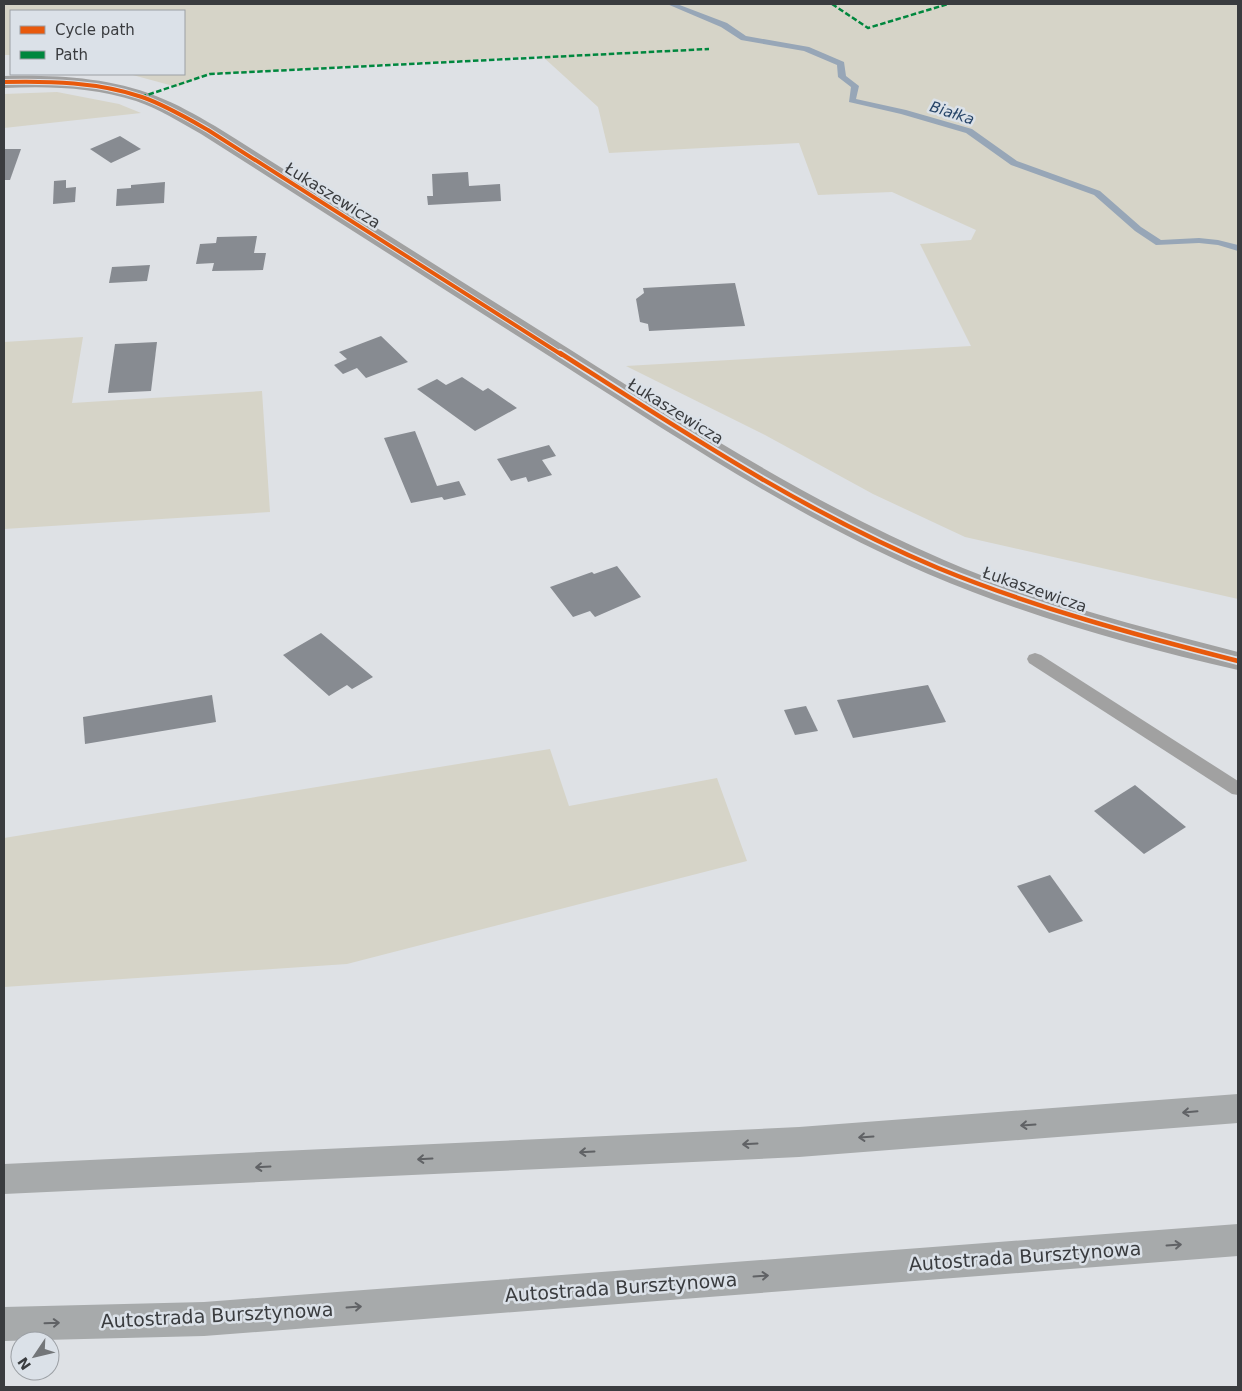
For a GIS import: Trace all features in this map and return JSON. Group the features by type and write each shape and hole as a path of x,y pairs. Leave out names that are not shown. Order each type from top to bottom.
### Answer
{"highway":[{"path":"4,1180 798,1142 1238,1108"},
{"name":"Autostrada Bursztynowa","path":"4,1324 204,1319 1238,1240"}],"street":[{"name":"Łukaszewicza","path":"4,82 62,82 98,86 141,96 164,106 208,130 660,417 770,484 856,530 938,568 1035,605 1136,635 1238,661"}],"lane":[{"path":"1035,659 1238,789"}],"shaded area":[{"path":"4,4 1238,4 1238,599 965,537 873,494 765,435 626,366 971,346 920,244 971,240 976,230 892,192 818,195 799,143 609,153 598,107 542,56 210,74 177,87 133,75 185,75 185,10 10,10 10,55 4,55"},
{"path":"57,92 119,104 141,113 4,128 4,94"},
{"path":"83,337 72,403 262,391 270,512 4,529 4,342"},
{"path":"550,749 569,806 717,778 747,861 347,964 4,987 4,838"}],"building":[{"path":"120,136 141,149 111,163 90,149"},
{"path":"4,149 21,149 10,180 4,180"},
{"path":"468,172 469,186 500,184 501,201 428,205 427,196 433,196 432,174"},
{"path":"66,180 66,188 76,187 75,202 53,204 54,181"},
{"path":"165,182 164,203 116,206 117,189 131,188 131,185"},
{"path":"257,236 254,253 266,253 263,270 212,271 214,263 196,264 200,244 216,243 217,237"},
{"path":"150,265 147,281 109,283 112,267"},
{"path":"735,283 745,326 649,331 648,324 640,322 636,299 644,293 643,288"},
{"path":"381,336 408,362 366,378 357,368 343,374 334,365 347,359 339,352"},
{"path":"157,342 151,391 108,393 115,344"},
{"path":"462,377 483,391 488,388 517,408 475,431 417,389 437,379 446,385"},
{"path":"415,431 437,486 459,481 466,495 444,500 442,497 411,503 384,438"},
{"path":"549,445 556,456 542,460 552,475 528,482 526,477 511,481 497,459"},
{"path":"617,566 641,597 595,617 590,611 573,617 550,587 592,572 594,574"},
{"path":"321,633 373,677 352,689 347,685 329,696 283,655"},
{"path":"928,685 946,722 853,738 837,700"},
{"path":"212,695 216,722 85,744 83,717"},
{"path":"806,706 818,731 795,735 784,710"},
{"path":"1135,785 1186,827 1144,854 1094,811"},
{"path":"1050,875 1083,921 1049,933 1017,886"}],"waterway":[{"name":"Białka","path":"671,4 724,25 744,38 806,49 841,64 842,77 855,86 852,100 969,131 1014,163 1097,193 1138,229 1159,243 1199,240 1218,242 1238,248"}],"marked path":[{"path":"832,4 868,28 948,4"},
{"path":"141,97 210,74 709,49"}],"cycle path":[{"path":"4,82 38,81 91,85 125,92 159,104 208,130 703,443 841,522 936,567 1010,596 1123,631 1238,661"}]}
